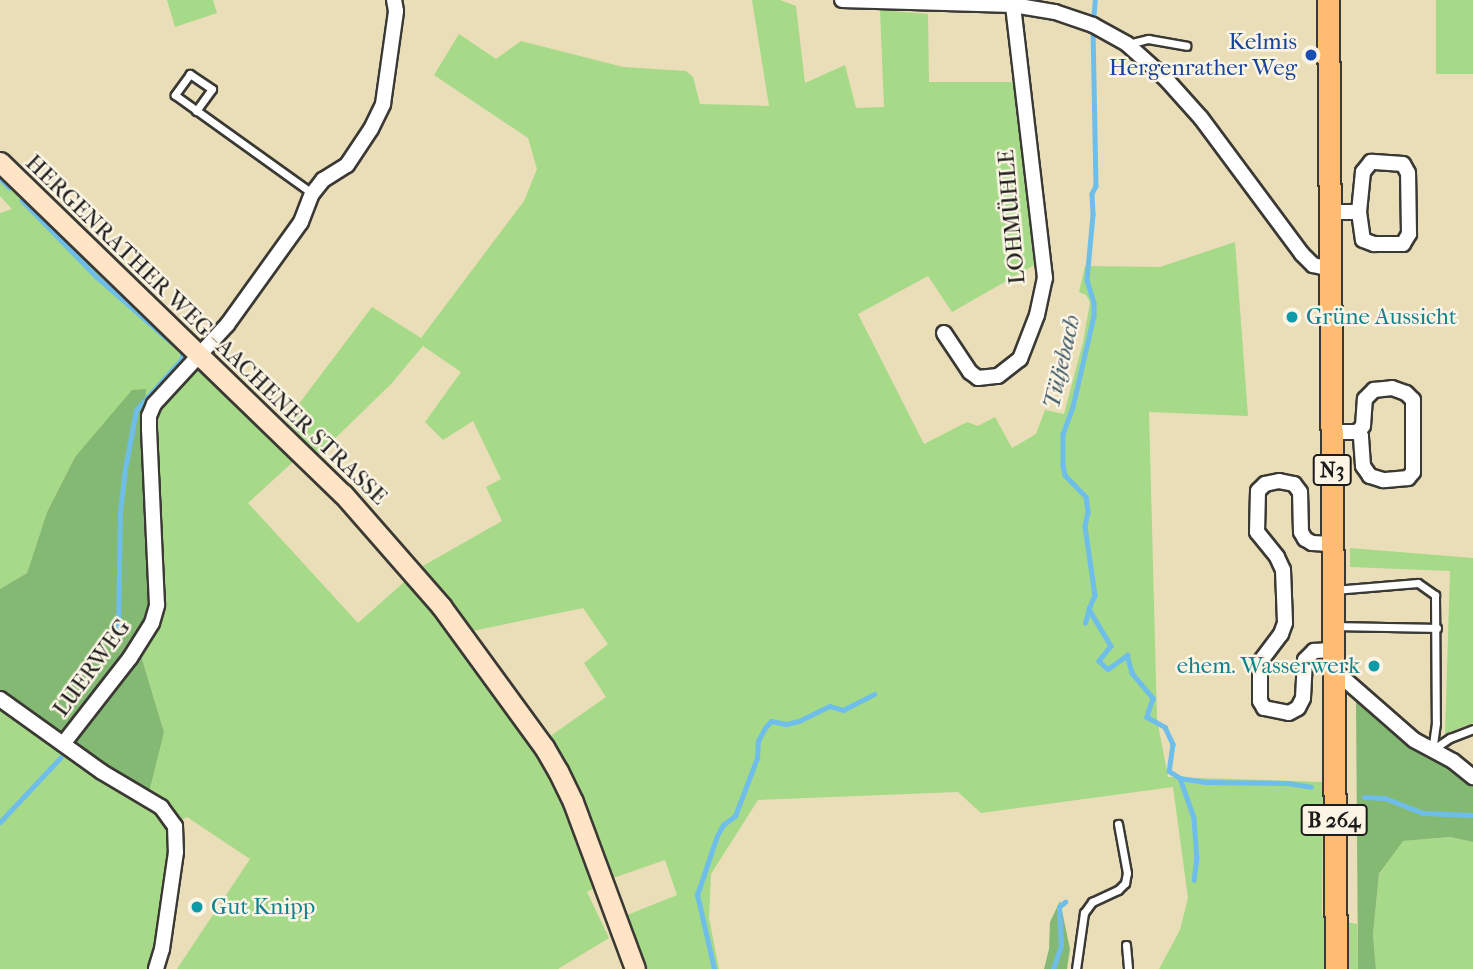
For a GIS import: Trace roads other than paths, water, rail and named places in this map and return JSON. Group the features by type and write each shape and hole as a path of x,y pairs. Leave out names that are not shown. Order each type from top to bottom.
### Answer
{"main road":[{"name":"N3","path":"1328,0 1333,660"},
{"name":"B 264","path":"1333,660 1336,969"}],"street":[{"path":"313,194 323,180 347,165 372,129 383,104 396,11 394,0"},
{"path":"842,0 1013,5 1055,12 1093,25 1127,44 1166,79 1201,118 1302,254 1313,265 1331,269"},
{"name":"LOHMÜHLE","path":"944,332 970,372 978,378 998,376 1020,359 1037,315 1045,278 1013,5"},
{"name":"HERGENRATHER WEG - AACHENER STRASSE","path":"0,162 105,267 202,354 343,494 441,606 544,747 573,802 634,965"},
{"path":"1371,162 1403,164 1408,173 1409,234 1403,244 1374,244 1363,240 1359,212 1363,172 1371,162"},
{"name":"LUERWEG","path":"156,969 162,949 176,852 175,826 161,807 102,772 63,744 130,658 152,623 159,589 149,416 165,390 202,354 302,222 313,194"},
{"path":"1330,212 1359,212"},
{"path":"1332,432 1357,432 1363,426 1365,399 1374,390 1392,387 1406,393 1413,400 1413,472 1408,478 1383,480 1370,476 1363,466 1361,436 1357,432"},
{"path":"1331,544 1311,543 1305,539 1301,532 1300,492 1294,484 1279,481 1265,484 1258,491 1258,532 1277,557 1283,570 1285,623 1281,634 1260,662 1260,701 1264,708 1289,712 1298,709 1303,698 1305,660 1314,651 1333,660 1414,740 1473,777"},
{"path":"0,699 63,744"}],"lane":[{"path":"1127,44 1148,40 1186,46"},
{"path":"196,111 212,89 190,74 175,95 196,111 313,194"},
{"path":"1331,590 1418,583 1435,595 1436,723 1432,750"},
{"path":"1332,626 1437,628"},
{"path":"1432,750 1450,738 1473,729"},
{"path":"1076,969 1084,913 1092,902 1118,890 1125,883 1127,873 1118,824"},
{"path":"1126,945 1128,969"}],"waterway":[{"name":"Tüljebach","path":"1093,21 1095,0"},
{"name":"Tüljebach","path":"1093,29 1096,186 1092,194 1093,215 1087,280 1094,303 1094,316 1073,407 1063,434 1063,465 1065,475 1086,497 1088,512 1085,526 1095,595 1089,609 1111,646 1099,661 1108,669 1127,655 1132,673 1153,698 1147,717 1165,727 1173,744 1169,771 1180,778 1194,818 1197,857 1194,880"},
{"path":"0,178 9,187"},
{"path":"22,200 97,277 171,342"},
{"path":"118,635 120,512 125,469 136,410 182,359 182,352 171,341"},
{"name":"Tüljebach","path":"1085,623 1089,609"},
{"path":"714,969 697,895 717,836 723,825 735,816 757,758 758,741 765,728 771,721 786,724 799,721 830,706 843,710 874,694"},
{"path":"0,822 60,758"},
{"path":"1180,778 1204,782 1287,783 1311,787"},
{"path":"1364,797 1385,798 1423,813 1473,815"},
{"name":"Tüljebach","path":"1053,969 1061,946 1059,907 1065,902"}],"place":[{"name":"Kelmis Hergenrather Weg","path":"1311,55"},
{"name":"Grüne Aussicht","path":"1292,317"},
{"name":"ehem. Wasserwerk","path":"1374,666"},
{"name":"Gut Knipp","path":"197,907"}]}
